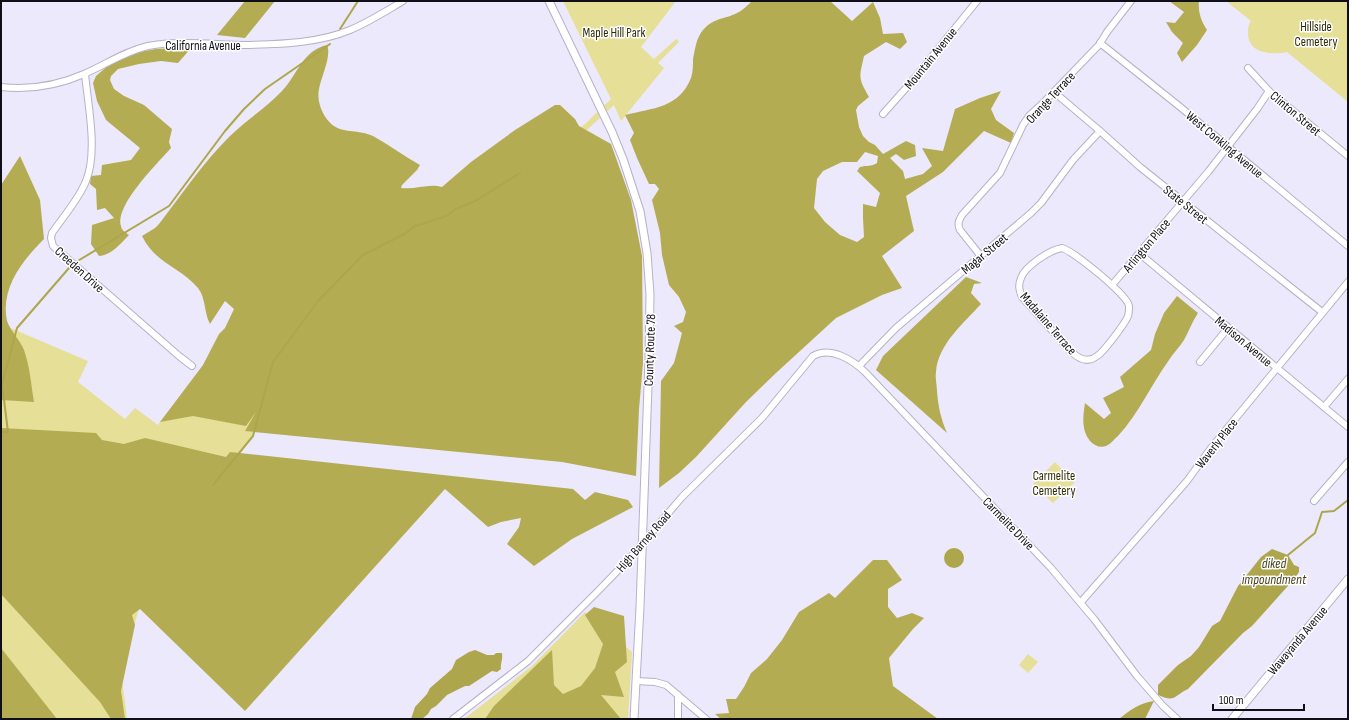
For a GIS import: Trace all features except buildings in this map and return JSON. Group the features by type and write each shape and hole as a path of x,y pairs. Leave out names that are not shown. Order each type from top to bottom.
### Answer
{"street":[{"name":"California Avenue","path":"1,87 24,88 71,79 85,74 118,56 149,46 182,43 249,45 271,44 298,42 326,37 359,26 404,1"},
{"name":"County Route 78","path":"549,1 612,132 623,159 640,211 647,253 650,302 643,543 634,719"},
{"name":"Mountain Avenue","path":"883,114 914,79 977,1"},
{"name":"Orange Terrace","path":"980,255 958,227 958,221 1000,173 1023,125 1029,116 1100,44 1107,32 1131,1"},
{"name":"West Conkling Avenue","path":"1100,44 1179,106 1348,246"},
{"name":"Clinton Street","path":"1248,68 1269,91 1348,156"},
{"name":"Creeden Drive","path":"85,74 91,141 90,169 83,189 52,232 51,241 53,246 58,251 192,366"},
{"name":"Arlington Place","path":"1112,285 1140,254 1228,146 1269,91"},
{"name":"State Street","path":"1054,92 1140,167 1322,312"},
{"name":"Magar Street","path":"859,366 896,328 1031,213 1041,203 1073,160 1100,131"},
{"name":"Madalaine Terrace","path":"1062,248 1069,250 1112,285 1129,305 1128,315 1099,356 1087,360 1074,355 1022,297 1019,286 1021,278 1028,269 1050,252 1062,248"},
{"name":"Madison Avenue","path":"1140,254 1348,427"},
{"name":"Waverly Place","path":"1081,602 1187,481 1211,448 1348,282"},
{"path":"1200,362 1228,328"},
{"name":"High Barney Road","path":"453,719 528,661 600,590 682,497 758,422 809,360 821,352"},
{"name":"Carmelite Drive","path":"821,352 833,353 852,361 859,366 1025,540 1081,602 1137,676 1159,702 1177,719"},
{"path":"1324,407 1348,379"},
{"path":"1314,501 1348,462"},
{"name":"Wawayanda Avenue","path":"1232,719 1348,579"},
{"path":"636,681 660,683 671,689 706,719"},
{"path":"678,695 678,719"}],"green space":[{"name":"Maple Hill Park","path":"563,1 676,1 641,47 654,59 675,40 677,39 679,42 658,63 664,68 621,121 614,105 588,129 482,207 293,358 252,436 212,484 151,566 121,672 127,719 1,719 1,324 88,361 78,382 125,419 135,408 158,425 160,422 478,202 585,124 611,99"},
{"name":"Hillside Cemetery","path":"1226,1 1348,1 1348,102 1287,52 1268,53 1256,49 1249,40 1248,28 1251,21"},
{"name":"Carmelite Cemetery","path":"1055,462 1075,482 1053,503 1033,484"},
{"path":"585,612 632,652 628,719 464,719 532,666"},
{"path":"1028,654 1038,662 1028,673 1019,665"}],"shaded area":[{"path":"245,1 275,1 245,38 217,35"},
{"path":"752,1 830,1 852,21 873,2 880,18 883,34 903,33 907,42 900,49 886,42 864,56 860,78 869,97 858,106 856,110 859,127 863,136 875,145 883,154 906,141 915,145 916,156 904,160 896,154 890,158 903,171 905,179 923,174 932,166 922,148 943,151 955,109 980,98 1001,91 991,109 996,120 1014,133 1011,143 984,131 943,172 906,196 914,231 882,256 902,288 882,295 836,318 746,402 696,457 679,473 659,488 661,381 674,363 682,333 674,326 683,322 686,312 679,297 669,285 662,255 660,233 652,200 659,189 655,184 649,184 637,158 630,140 634,133 625,115 664,105 680,95 686,88 691,78 696,44 703,30 714,21 738,13","holes":["865,152 878,156 877,163 860,167 857,171 880,193 876,207 863,204 864,237 857,242 840,235 825,222 814,208 817,179 823,171 842,162 857,162"]},
{"path":"1169,1 1199,1 1200,16 1207,30 1197,45 1182,62 1177,53 1183,43 1172,32 1166,22 1175,23 1184,12"},
{"path":"327,45 328,55 318,95 320,106 326,118 330,123 340,129 365,133 373,136 420,165 401,188 432,186 442,187 471,162 515,130 555,105 560,105 575,119 579,126 611,144 631,200 642,256 643,363 636,476 562,462 245,431 256,412 246,426 193,416 160,422 203,365 219,334 225,328 234,309 225,301 210,324 201,292 198,288 154,253 142,236 159,224 201,168 219,147 282,91 301,64 312,52"},
{"path":"192,47 178,63 161,61 139,64 118,69 111,76 110,80 114,89 124,96 144,105 172,129 169,142 171,148 138,185 124,207 121,217 121,227 129,235 108,254 99,256 91,244 92,225 114,218 105,208 97,210 96,189 90,184 91,176 101,175 102,165 131,160 140,148 106,120 97,101 93,83 96,76 110,64 139,52 156,49"},
{"path":"20,156 40,200 44,239 28,256 15,276 7,297 6,309 7,321 22,346 26,356 34,402 1,400 1,185"},
{"path":"966,277 982,283 974,284 971,293 981,304 960,326 941,352 936,372 937,397 947,433 876,370 883,356"},
{"path":"1177,296 1198,313 1184,340 1171,357 1139,408 1118,436 1106,446 1100,447 1096,445 1090,441 1085,432 1083,418 1085,403 1104,419 1111,413 1103,398 1124,387 1120,377 1151,350 1155,334 1164,313"},
{"path":"1,428 96,433 102,440 124,444 145,438 226,457 230,452 573,489 585,500 595,492 628,500 633,507 572,539 534,566 507,544 519,527 521,518 501,522 488,527 445,489 245,711 140,609 132,615 135,625 121,691 125,719 111,719 100,702 1,594"},
{"path":"873,560 887,560 902,580 888,589 888,607 897,618 912,613 924,618 889,658 893,686 938,719 721,719 715,714 729,713 726,699 736,699 751,673 767,659 782,640 799,612 829,593 835,598"},
{"path":"594,607 624,616 627,662 615,672 624,697 601,695 621,719 485,719 494,706 552,650 554,685 563,694 581,686 595,668 603,644 585,615"},
{"path":"1,648 57,719 1,719"}],"water":[{"path":"954,548 961,551 964,558 961,565 954,568 947,565 944,558 947,551"},
{"name":"diked impoundment","path":"1272,549 1288,555 1294,565 1299,567 1299,572 1295,578 1252,626 1243,633 1188,689 1174,698 1158,695 1158,685 1199,647 1212,626 1220,621 1238,586 1261,557"},
{"path":"475,650 487,655 502,653 501,669 497,672 492,671 469,686 465,686 447,695 422,719 411,719 415,707 427,694 430,688 452,669 456,660"},
{"path":"1154,701 1145,719 1119,719 1135,707"}],"waterway":[{"path":"340,29 358,1"},
{"path":"76,262 169,206 225,131 244,109 265,89 330,44"},
{"path":"213,485 253,436 273,362 318,301 363,255 406,233 413,227 446,216 456,209 477,200 520,173"},
{"path":"1,432 8,432 2,384 17,328 69,268"},
{"path":"1288,555 1315,533 1322,512 1334,511 1348,500"},
{"path":"725,715 732,719"}]}
